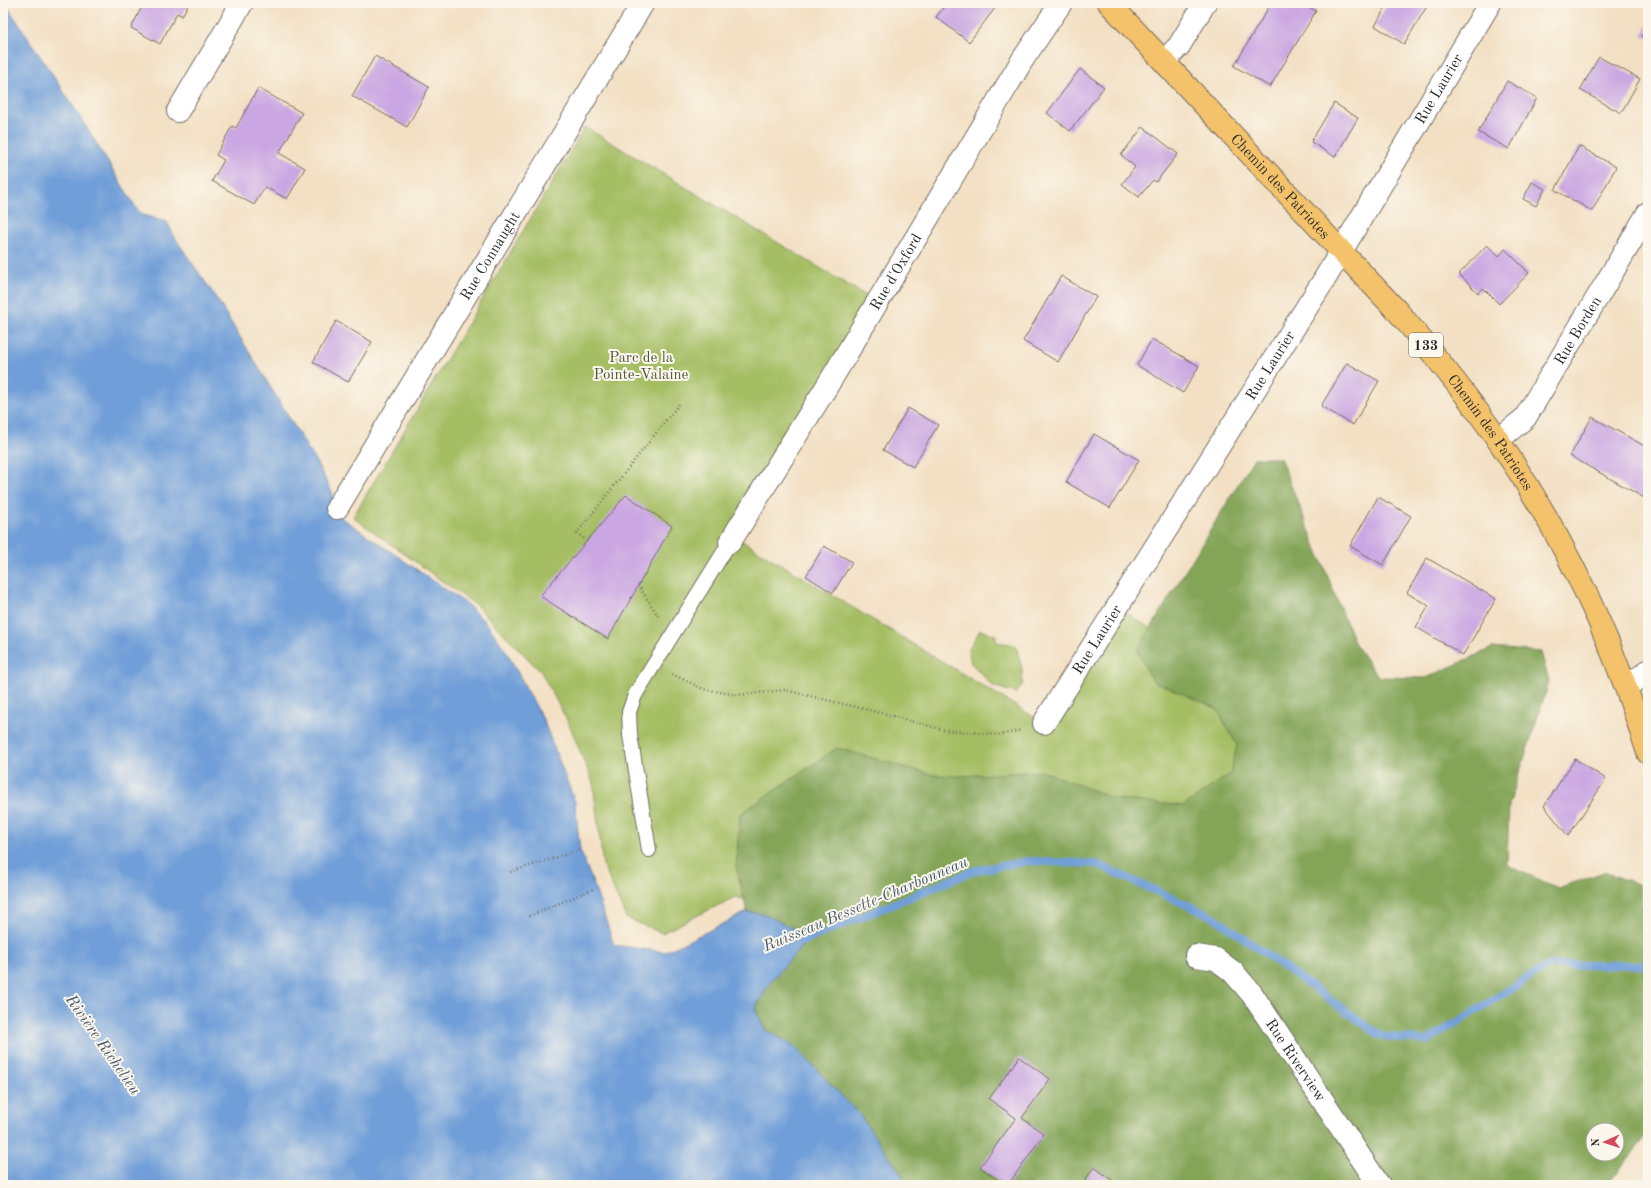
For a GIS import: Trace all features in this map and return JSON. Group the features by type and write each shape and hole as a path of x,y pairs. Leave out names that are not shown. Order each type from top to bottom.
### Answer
{"main road":[{"name":"Chemin des Patriotes","path":"1109,3 1342,250 1399,313 1441,363 1498,440 1546,516 1574,569 1602,628 1626,687 1648,753"}],"street":[{"path":"178,111 242,3"},
{"name":"Rue Connaught","path":"337,508 643,3"},
{"name":"Rue d'Oxford","path":"730,542 832,378 1023,59 1061,3"},
{"path":"1164,61 1179,46 1205,3"},
{"name":"Rue Laurier","path":"1044,723 1342,250 1490,3"},
{"name":"Rue Borden","path":"1498,440 1525,418 1648,213"},
{"path":"1626,687 1648,671"},
{"name":"Rue Riverview","path":"1196,956 1216,959 1233,972 1252,994 1379,1185"}],"lane":[{"path":"649,850 630,735 629,712 635,695 730,542"}],"path":[{"path":"587,541 577,533 679,404"},
{"path":"638,585 672,635"},
{"path":"653,665 703,689 737,695 785,690 944,730 1001,735 1044,723"},
{"path":"510,872 580,850"},
{"path":"529,916 595,888"}],"green space":[{"name":"Parc de la Pointe-Valaine","path":"585,127 880,304 734,536 1044,723 1117,607 1260,699 1295,727 1178,884 810,916 735,897 662,933 626,918 603,865 593,783 569,724 541,672 477,606 353,517"},
{"path":"1254,458 1280,458 1355,644 1379,677 1426,678 1492,648 1541,652 1549,682 1509,805 1507,865 1558,888 1604,872 1638,884 1648,929 1648,1134 1607,1185 909,1185 859,1114 793,1045 765,1030 755,1009 771,981 810,937 764,914 747,912 736,866 740,814 837,748 933,775 960,776 1043,771 1115,799 1183,806 1230,774 1237,745 1216,708 1153,681 1137,651"},
{"path":"980,630 996,635 996,642 1016,645 1022,670 1023,684 1016,693 993,686 971,663 968,650"}],"water":[{"name":"Rivière Richelieu","path":"3,3 5,3 77,112 140,214 167,222 177,241 215,296 315,460 332,492 339,516 467,604 488,625 506,651 543,719 575,802 580,850 595,888 614,945 665,952 747,912 764,914 810,937 771,981 755,1009 765,1030 793,1045 859,1114 909,1185 3,1185"}],"building":[{"path":"144,3 189,3 182,16 177,13 160,44 131,28"},
{"path":"947,3 999,3 969,42 936,17"},
{"path":"1271,3 1302,3 1316,11 1270,87 1234,66"},
{"path":"1388,3 1429,3 1404,44 1375,26"},
{"path":"1648,25 1648,39 1642,36"},
{"path":"375,56 429,87 407,127 352,96"},
{"path":"1599,57 1640,79 1621,113 1580,90"},
{"path":"1080,69 1104,87 1070,131 1047,113"},
{"path":"1507,81 1537,98 1509,149 1478,132"},
{"path":"258,88 302,113 279,153 305,168 287,199 265,187 254,205 212,181 224,160 216,155 232,126 236,128"},
{"path":"1334,103 1358,118 1335,157 1311,142"},
{"path":"1143,127 1178,154 1156,182 1153,180 1139,197 1122,184 1135,167 1121,155"},
{"path":"1579,146 1616,167 1592,211 1555,190"},
{"path":"1532,182 1545,189 1536,206 1523,199"},
{"path":"1487,245 1499,256 1505,249 1529,273 1499,304 1483,288 1478,293 1459,274"},
{"path":"1061,276 1096,297 1058,362 1023,341"},
{"path":"336,321 372,342 348,382 313,362"},
{"path":"1152,339 1199,366 1183,393 1137,365"},
{"path":"1347,363 1379,381 1353,425 1321,406"},
{"path":"908,408 938,425 913,467 883,450"},
{"path":"1592,417 1648,448 1648,500 1570,456"},
{"path":"1094,434 1139,460 1110,508 1066,482"},
{"path":"626,495 672,526 608,639 540,596"},
{"path":"1378,497 1411,516 1383,565 1350,546"},
{"path":"824,546 852,562 833,593 806,576"},
{"path":"1427,558 1496,599 1463,655 1416,627 1429,606 1407,593"},
{"path":"1575,759 1606,779 1568,836 1544,806"},
{"path":"1019,1057 1050,1079 1022,1118 1044,1134 1008,1185 1005,1185 980,1167 1016,1118 989,1099"},
{"path":"1094,1167 1119,1185 1082,1185"}],"waterway":[{"name":"Ruisseau Bessette-Charbonneau","path":"801,942 973,871 1028,861 1096,864 1214,917 1381,1036 1427,1041 1549,965 1648,965"}]}
